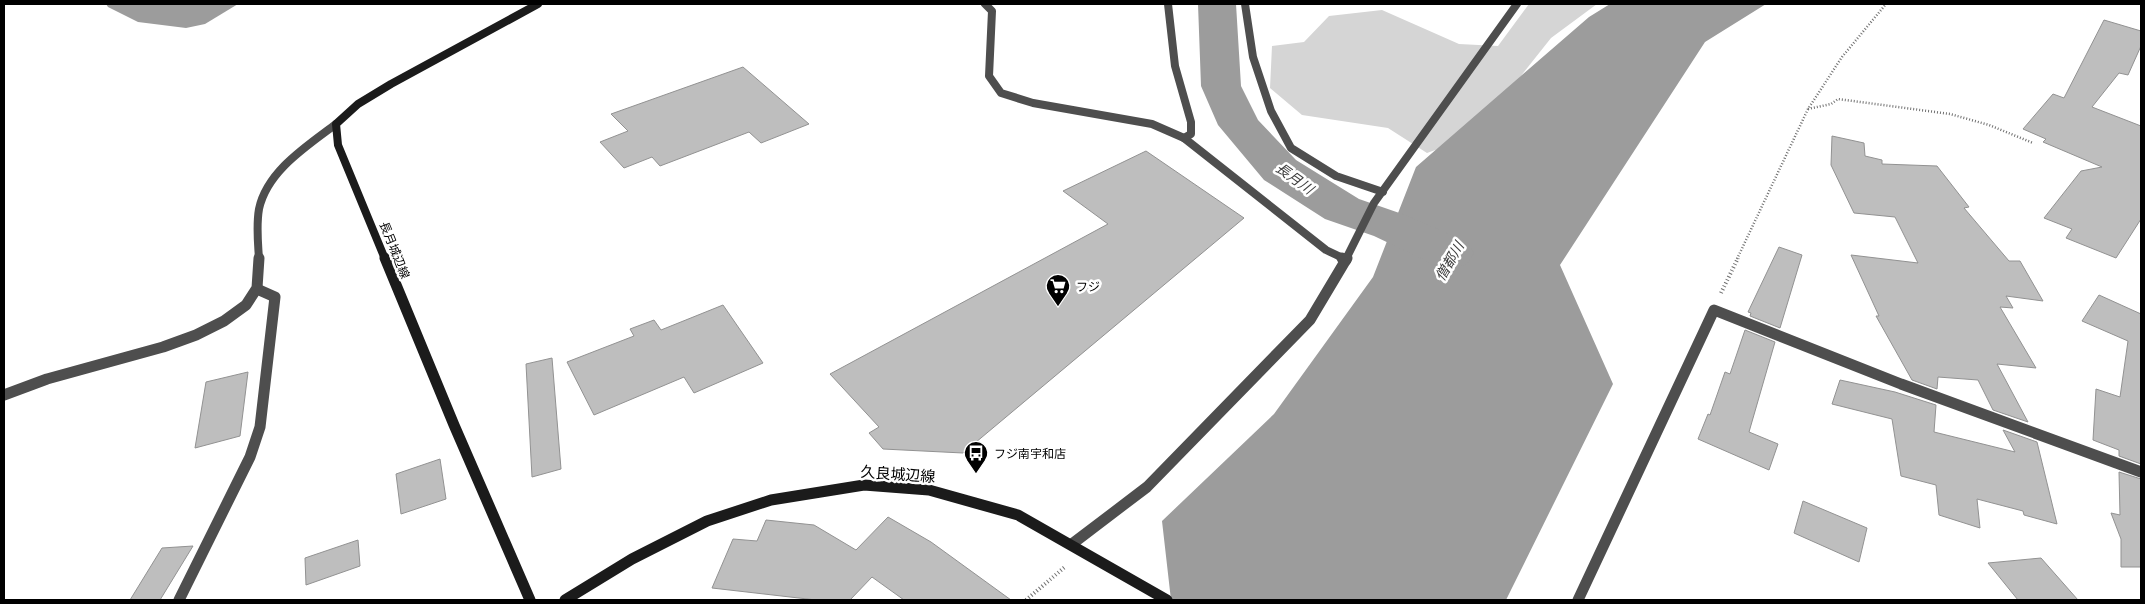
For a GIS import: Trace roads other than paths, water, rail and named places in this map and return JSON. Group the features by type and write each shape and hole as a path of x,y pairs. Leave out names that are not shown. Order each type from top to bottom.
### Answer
{"main road":[{"path":"336,124 358,104 390,84 538,4"},
{"name":"長月城辺線","path":"336,124 338,145 454,425 530,600"},
{"name":"久良城辺線","path":"565,600 632,559 707,521 771,500 864,486 928,490 1018,514 1168,600"}],"street":[{"path":"985,4 992,11 989,76 1002,93 1033,103 1152,124 1184,138 1326,250 1349,255"},
{"path":"1168,4 1175,66 1191,122 1191,134 1184,138"},
{"path":"1245,4 1256,66 1270,111 1291,148 1336,176 1383,192"},
{"path":"1072,544 1147,487 1310,320 1349,255 1374,204 1517,4"},
{"path":"4,395 47,379 136,355 209,330 242,309 257,288 257,223 258,204 261,198 285,165 336,124"},
{"path":"179,600 250,458 260,426 274,297 257,288"},
{"path":"1578,600 1714,310 1901,384 2141,472"}],"water":[{"path":"106,4 238,4 205,24 186,28 138,22 108,7"},
{"name":"僧都川","path":"1610,4 1766,4 1705,42 1560,265 1613,384 1506,600 1171,600 1162,521 1274,414 1373,277 1416,167 1589,17"}],"waterway":[{"name":"長月川","path":"1217,4 1221,86 1239,125 1280,170 1342,209 1391,226 1450,253"}],"place":[{"name":"フジ","path":"1058,307"},
{"name":"フジ南宇和店","path":"976,474"}]}
